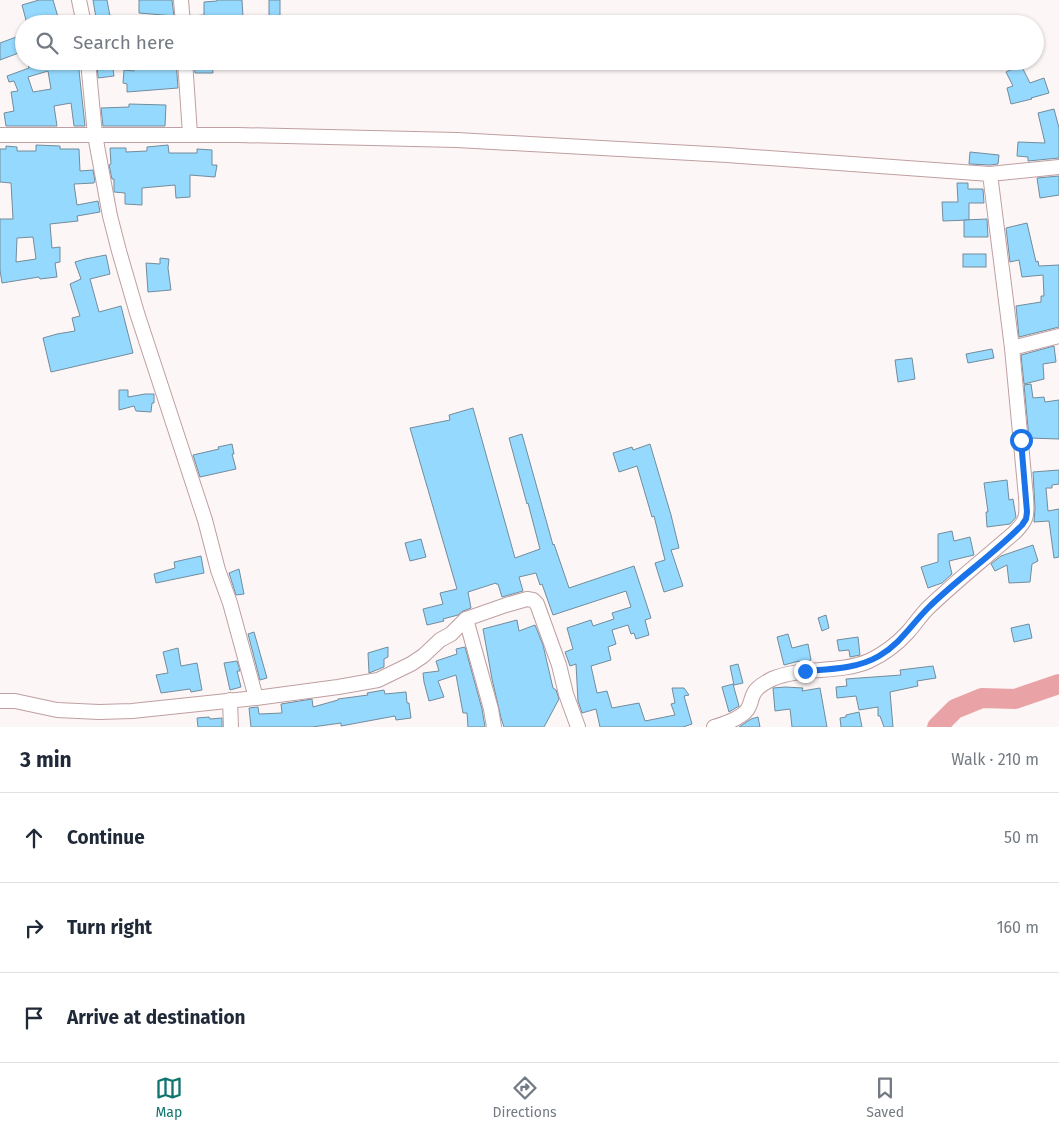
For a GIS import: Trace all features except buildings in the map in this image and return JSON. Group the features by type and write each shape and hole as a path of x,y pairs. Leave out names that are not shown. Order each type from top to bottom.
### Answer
{"street":[{"path":"80,0 82,15"},
{"path":"181,0 182,15"},
{"path":"89,70 95,135 105,194 118,251 205,520 256,698"},
{"path":"186,70 190,134"},
{"path":"0,135 190,134 457,140 727,155 990,174 1059,167"},
{"path":"714,727 742,716 749,709 754,692 771,680 791,673 867,662 887,651 908,632 927,609 1022,525 1026,519 1026,497 1012,348 990,174"},
{"path":"1012,348 1059,336"},
{"path":"0,701 15,701 57,710 132,711 256,698 378,680 423,656 466,620 526,599 533,600 537,604 559,665 566,694 578,727"},
{"path":"466,620 491,709 494,727"},
{"path":"230,700 231,727"}],"waterway":[{"path":"937,727 955,709 982,698 1015,699 1059,684"}],"route":[{"path":"805,671 867,662 887,651 908,632 927,609 1022,525 1026,519 1027,512 1021,440"}]}
